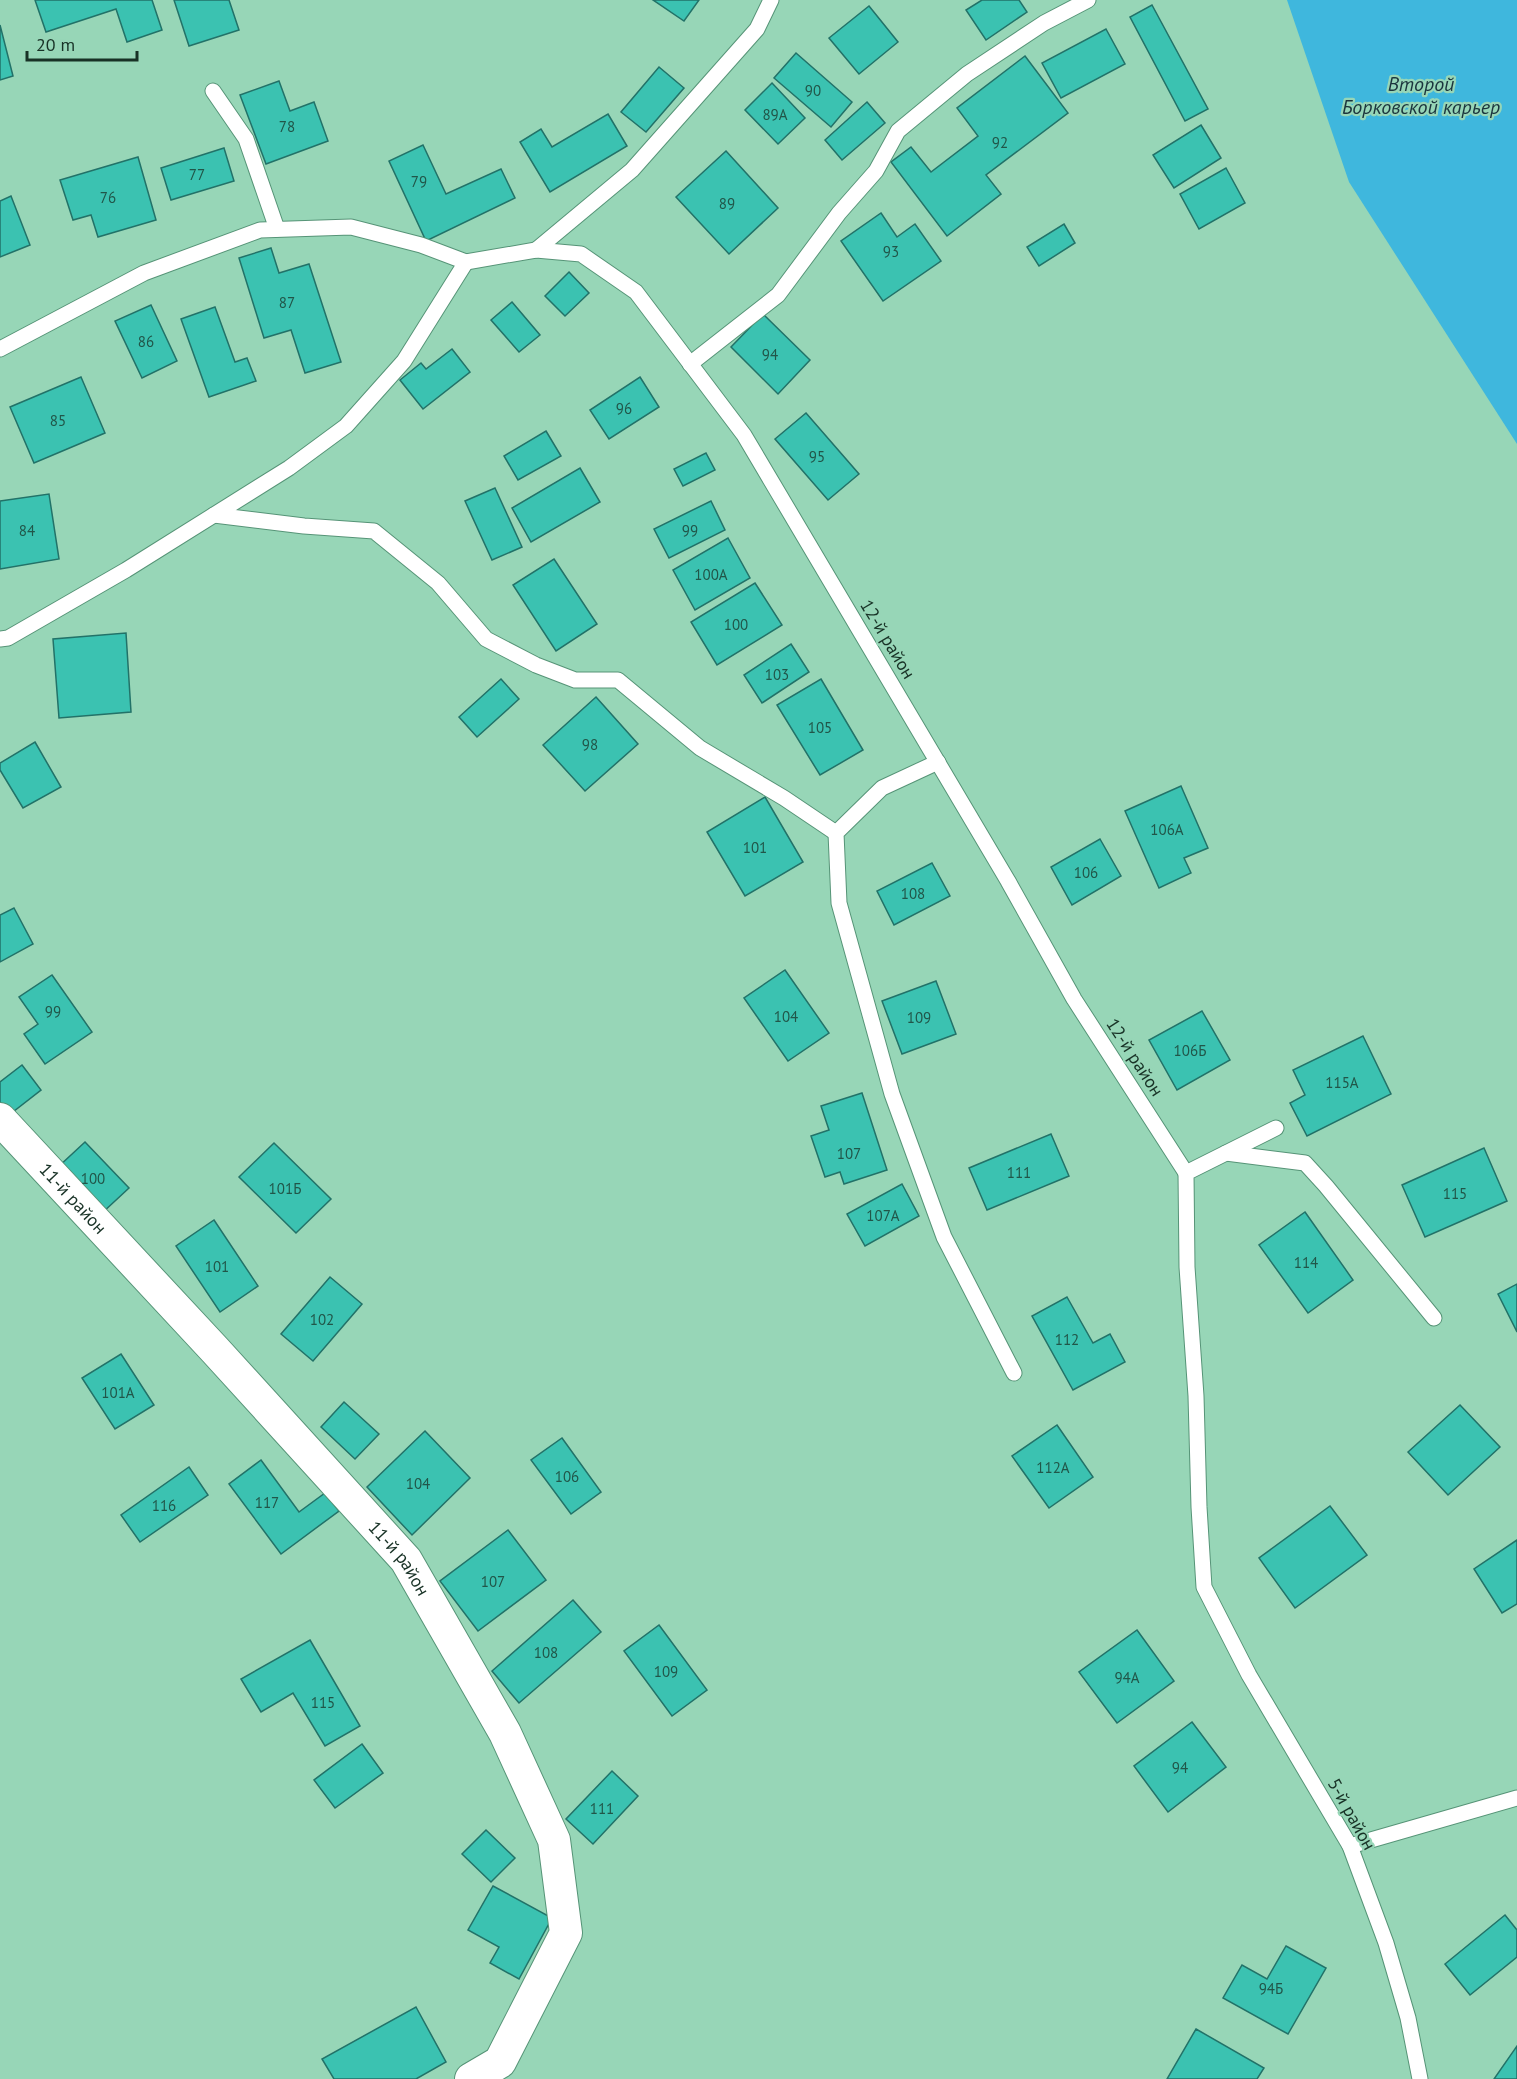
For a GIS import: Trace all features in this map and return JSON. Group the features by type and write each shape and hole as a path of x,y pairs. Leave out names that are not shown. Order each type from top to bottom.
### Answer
{"street":[{"name":"11-й район","path":"0,1119 406,1560 505,1733 554,1840 566,1933 500,2062 471,2079"}],"lane":[{"path":"536,250 632,170 757,29 771,0"},
{"path":"690,364 778,295 839,213 876,171 898,131 967,74 1044,23 1088,0"},
{"path":"213,91 246,139 277,229"},
{"path":"0,349 144,273 260,230 351,226 421,245 466,262 404,361 346,426 289,468 116,576 8,638 0,639"},
{"name":"12-й район","path":"466,262 536,250 581,254 636,292 744,435 938,762 1074,999 1186,1173"},
{"path":"214,515 304,526 374,531 438,583 486,639 536,665 575,680 618,680 700,748 784,798 836,833"},
{"path":"938,762 882,788 836,833 839,903 892,1094 944,1237 1014,1373"},
{"path":"1186,1173 1276,1128"},
{"path":"1226,1153 1305,1163 1434,1318"},
{"name":"5-й район","path":"1186,1173 1187,1267 1196,1396 1204,1587 1249,1675 1350,1846 1386,1943 1408,2018 1420,2079"},
{"path":"1350,1846 1517,1797"}],"water":[{"name":"Второй Борковской карьер","path":"1287,0 1517,0 1517,444 1349,182"}],"building":[{"path":"35,0 152,0 162,30 127,42 116,9 46,32"},
{"path":"174,0 229,0 239,30 189,46"},
{"path":"653,0 699,0 684,21"},
{"path":"982,0 1019,0 1027,12 986,40 966,10"},
{"path":"1152,5 1208,109 1185,121 1130,17"},
{"path":"869,6 898,42 859,74 829,38"},
{"path":"0,25 13,76 0,80"},
{"path":"1106,29 1125,64 1061,98 1042,63"},
{"path":"796,53 852,102 831,127 774,78"},
{"path":"1025,56 1068,113 986,175 1001,194 947,236 891,162 911,147 931,172 978,136 957,108"},
{"path":"659,67 684,88 646,132 621,112"},
{"path":"279,81 290,111 314,102 328,141 266,164 240,95"},
{"path":"772,83 805,118 778,144 745,110"},
{"path":"867,102 885,123 842,160 825,140"},
{"path":"608,114 627,146 550,192 520,142 541,129 552,147"},
{"path":"1201,125 1221,158 1174,188 1153,155"},
{"path":"423,145 446,194 501,169 515,198 426,241 389,161"},
{"path":"224,148 234,181 171,200 161,168"},
{"path":"726,151 778,208 729,254 676,197"},
{"path":"138,157 156,220 98,237 91,215 73,220 60,180"},
{"path":"1226,168 1245,203 1199,229 1180,194"},
{"path":"11,196 30,245 0,257 0,201"},
{"path":"881,213 897,237 915,224 941,261 883,301 841,241"},
{"path":"1064,224 1075,243 1039,266 1027,247"},
{"path":"271,248 279,273 309,264 341,362 305,373 291,330 264,338 239,258"},
{"path":"569,272 589,293 565,316 545,296"},
{"path":"512,302 540,335 519,352 491,320"},
{"path":"151,305 177,361 142,378 115,321"},
{"path":"215,307 235,362 247,358 256,381 209,397 181,319"},
{"path":"763,314 810,360 778,394 731,347"},
{"path":"452,349 470,372 423,409 400,380 421,363 426,369"},
{"path":"81,377 105,433 34,463 10,407"},
{"path":"640,377 659,407 609,439 590,410"},
{"path":"806,413 859,474 828,500 775,439"},
{"path":"546,431 561,456 518,480 504,456"},
{"path":"706,453 715,470 683,486 674,469"},
{"path":"580,468 600,502 531,542 512,508"},
{"path":"495,488 522,547 492,560 465,501"},
{"path":"49,494 59,559 0,569 0,501"},
{"path":"711,501 725,530 669,558 654,529"},
{"path":"728,538 750,578 695,610 673,570"},
{"path":"554,559 597,624 556,651 513,585"},
{"path":"755,583 782,625 717,665 691,622"},
{"path":"126,633 131,712 59,718 53,639"},
{"path":"791,644 809,672 762,703 744,675"},
{"path":"501,679 519,699 477,737 459,717"},
{"path":"821,679 863,750 820,775 777,705"},
{"path":"596,697 638,744 585,791 543,745"},
{"path":"35,742 61,787 23,808 0,770 0,763"},
{"path":"1181,786 1208,848 1184,858 1191,873 1159,888 1125,811"},
{"path":"765,797 803,862 745,896 707,832"},
{"path":"1100,839 1121,876 1072,905 1051,867"},
{"path":"932,863 950,896 894,925 877,891"},
{"path":"14,908 33,944 0,962 0,915"},
{"path":"785,970 829,1033 788,1061 744,998"},
{"path":"52,975 92,1032 45,1064 24,1034 38,1024 19,997"},
{"path":"936,981 956,1034 902,1054 882,1001"},
{"path":"1202,1011 1230,1060 1177,1090 1149,1040"},
{"path":"1363,1036 1391,1094 1307,1136 1290,1103 1305,1095 1293,1070"},
{"path":"22,1065 41,1090 9,1115 0,1104 0,1082"},
{"path":"862,1093 887,1170 844,1184 840,1172 825,1177 811,1136 829,1130 821,1106"},
{"path":"1051,1134 1069,1176 987,1210 969,1168"},
{"path":"85,1142 129,1188 101,1214 57,1168"},
{"path":"274,1143 331,1199 296,1233 239,1177"},
{"path":"1484,1148 1507,1201 1425,1237 1402,1185"},
{"path":"902,1184 919,1216 865,1246 847,1214"},
{"path":"1305,1212 1353,1280 1308,1313 1259,1245"},
{"path":"214,1220 258,1286 220,1312 176,1246"},
{"path":"330,1277 362,1304 313,1361 281,1334"},
{"path":"1517,1284 1517,1332 1498,1294"},
{"path":"1067,1297 1093,1343 1110,1334 1125,1362 1073,1390 1032,1316"},
{"path":"121,1354 154,1405 115,1429 82,1378"},
{"path":"344,1402 379,1434 355,1459 321,1427"},
{"path":"1460,1405 1500,1447 1448,1495 1408,1452"},
{"path":"1057,1425 1093,1477 1049,1508 1012,1456"},
{"path":"425,1431 470,1478 412,1535 367,1487"},
{"path":"562,1438 601,1492 571,1514 531,1460"},
{"path":"261,1460 299,1512 325,1493 339,1511 281,1554 229,1484"},
{"path":"189,1467 208,1495 140,1542 121,1515"},
{"path":"1330,1506 1367,1555 1295,1608 1259,1558"},
{"path":"508,1530 546,1580 478,1631 440,1581"},
{"path":"1517,1540 1517,1604 1502,1613 1474,1569"},
{"path":"573,1600 601,1632 519,1703 492,1671"},
{"path":"659,1625 707,1690 672,1716 624,1651"},
{"path":"1137,1630 1174,1681 1117,1723 1079,1672"},
{"path":"310,1640 360,1726 325,1746 293,1693 261,1712 241,1679"},
{"path":"1192,1722 1226,1767 1168,1812 1134,1766"},
{"path":"362,1744 383,1773 335,1808 314,1780"},
{"path":"612,1771 638,1796 593,1844 566,1819"},
{"path":"486,1830 515,1858 491,1882 462,1854"},
{"path":"493,1886 552,1918 519,1979 490,1963 499,1947 468,1930"},
{"path":"1505,1915 1517,1930 1517,1957 1470,1995 1445,1964"},
{"path":"1286,1946 1326,1968 1288,2034 1223,1998 1242,1965 1267,1979"},
{"path":"416,2007 446,2062 416,2079 334,2079 322,2059"},
{"path":"1196,2029 1264,2068 1257,2079 1167,2079"},
{"path":"1517,2046 1517,2079 1494,2079"}]}
